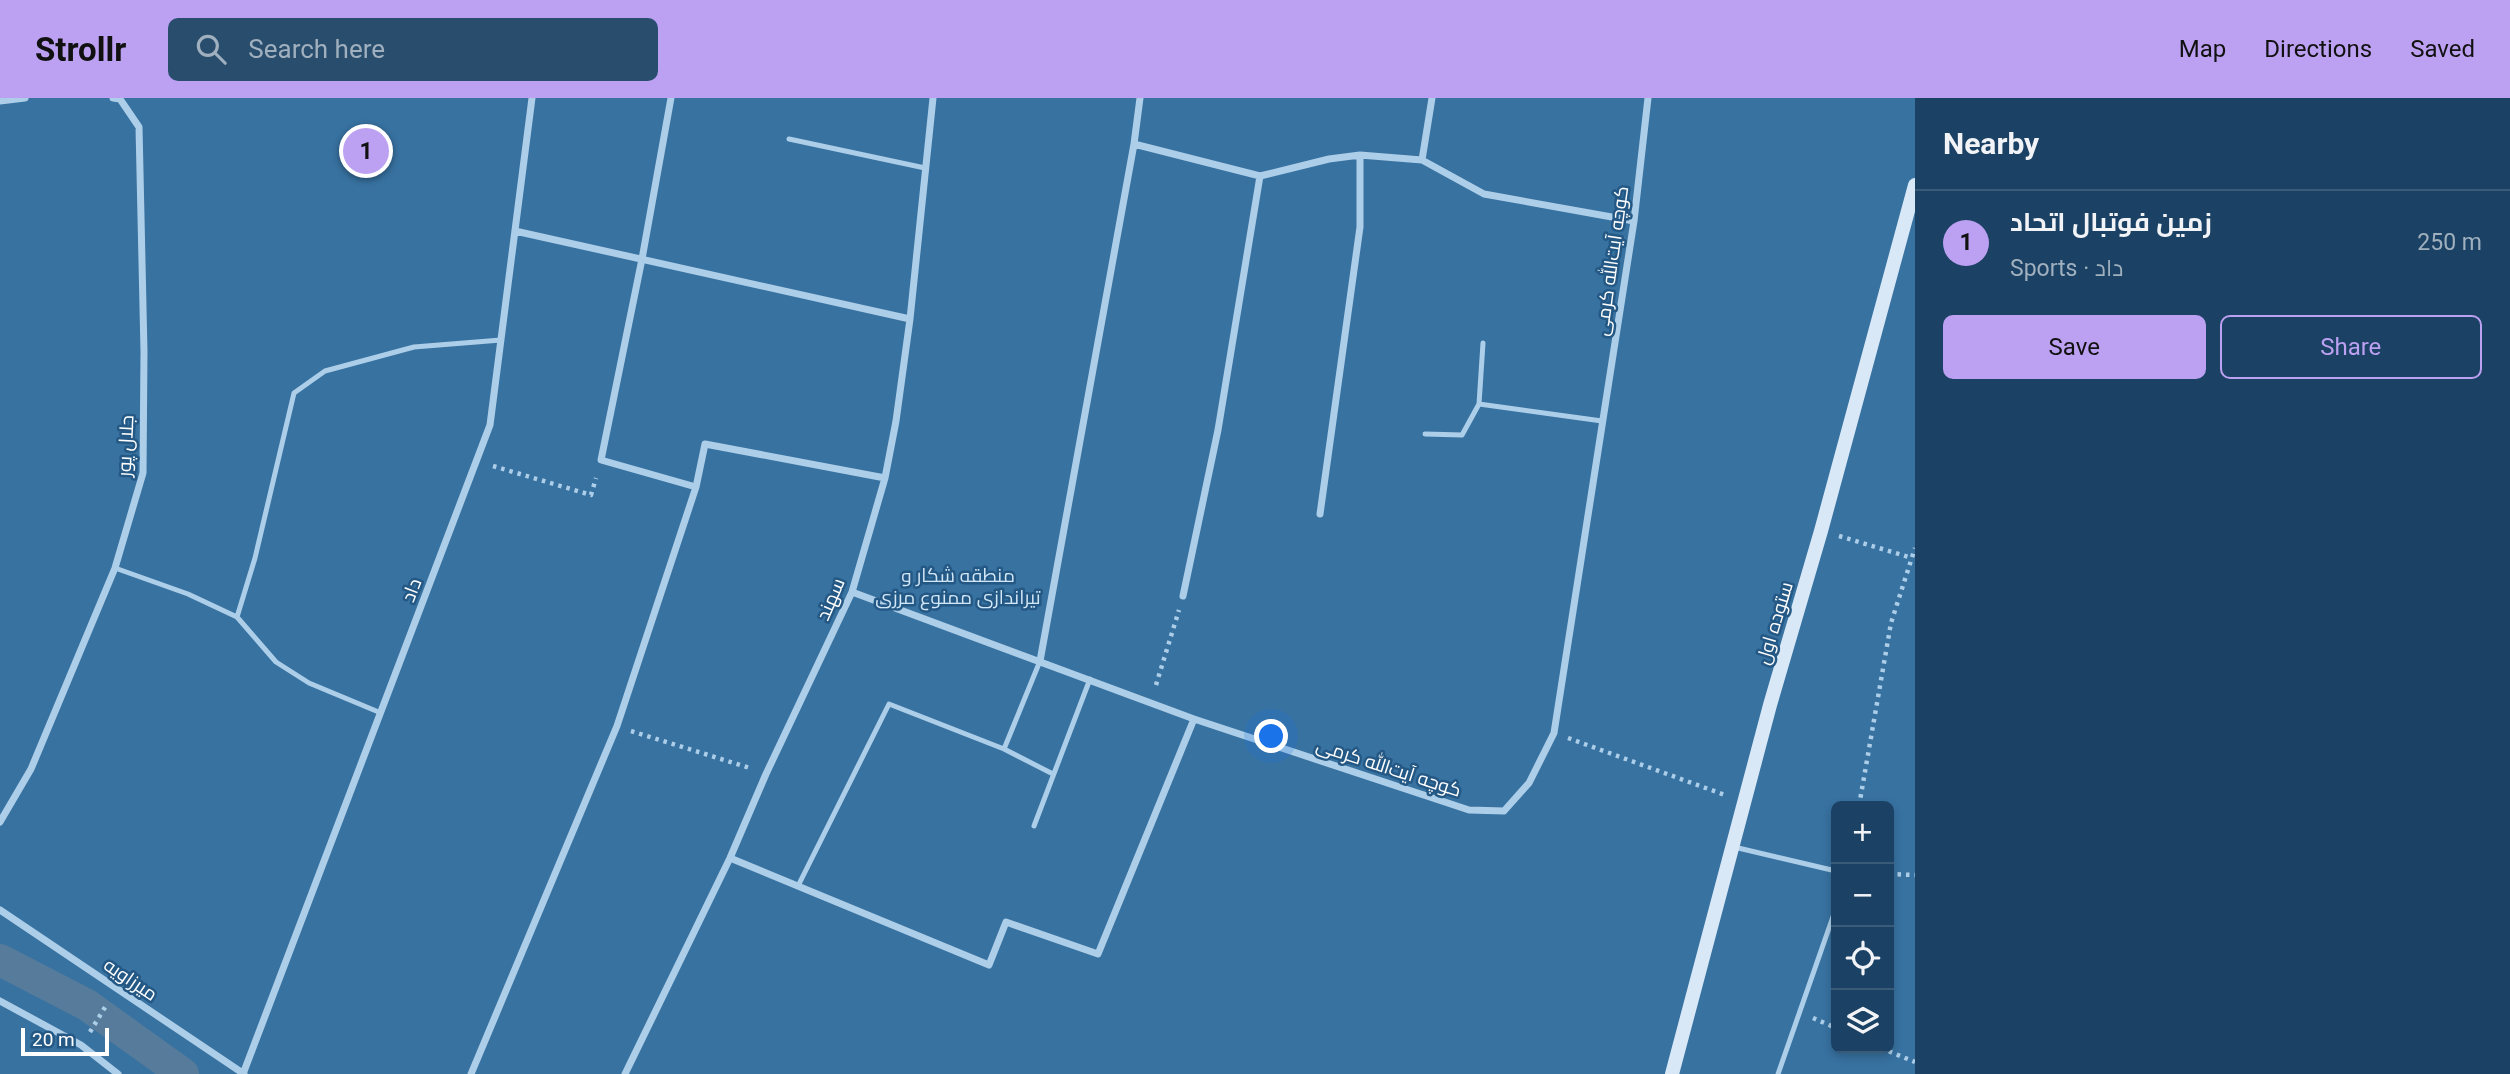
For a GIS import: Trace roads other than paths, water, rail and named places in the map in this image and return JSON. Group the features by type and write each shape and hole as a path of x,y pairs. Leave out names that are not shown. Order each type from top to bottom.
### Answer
{"street":[{"path":"0,101 25,98"},
{"name":"جلال پور","path":"0,822 31,769 114,568 143,473 144,352 139,127 120,99 113,98"},
{"name":"داد","path":"244,1074 490,425 532,98"},
{"path":"671,98 601,460 696,486"},
{"name":"سهند","path":"625,1074 730,858 766,774 852,592 885,478 910,319 933,98"},
{"path":"1040,661 1135,144 1140,98"},
{"path":"1422,160 1432,98"},
{"name":"کوچه آیت‌الله کرمی","path":"852,592 1194,719 1469,810 1504,811 1529,783 1554,733 1634,221 1648,98"},
{"path":"1135,144 1260,176 1329,159 1360,155 1422,160 1484,194 1634,221"},
{"path":"1320,514 1360,228 1360,155"},
{"path":"1183,596 1218,430 1260,176"},
{"name":"ستوده اول","path":"1672,1074 1770,705 1821,531 1915,185"},
{"path":"515,231 910,319"},
{"path":"471,1074 617,726 696,486 705,444 885,478"},
{"path":"730,858 989,965 1006,922 1098,954 1194,719"},
{"name":"میرزاویه","path":"0,910 244,1074"},
{"path":"0,1001 81,1045 118,1074"}],"lane":[{"path":"789,139 925,168"},
{"path":"237,617 255,558 294,393 325,371 414,347 501,340"},
{"path":"1425,434 1462,436 1479,404 1482,343"},
{"path":"1479,404 1602,421"},
{"path":"114,568 188,594 237,617 276,662 309,683 381,713"},
{"path":"1004,749 1040,661"},
{"path":"1034,826 1090,679"},
{"path":"798,886 889,704 1004,749 1053,774"},
{"path":"1732,847 1831,870"},
{"path":"1778,1074 1831,922"}],"waterway":[{"path":"0,960 87,1005 183,1074"}],"place":[{"name":"زمین فوتبال اتحاد","path":"366,151"}],"park label":[{"name":"منطقه شکار و تیراندازی ممنوع مرزی","path":"958,586"}]}
